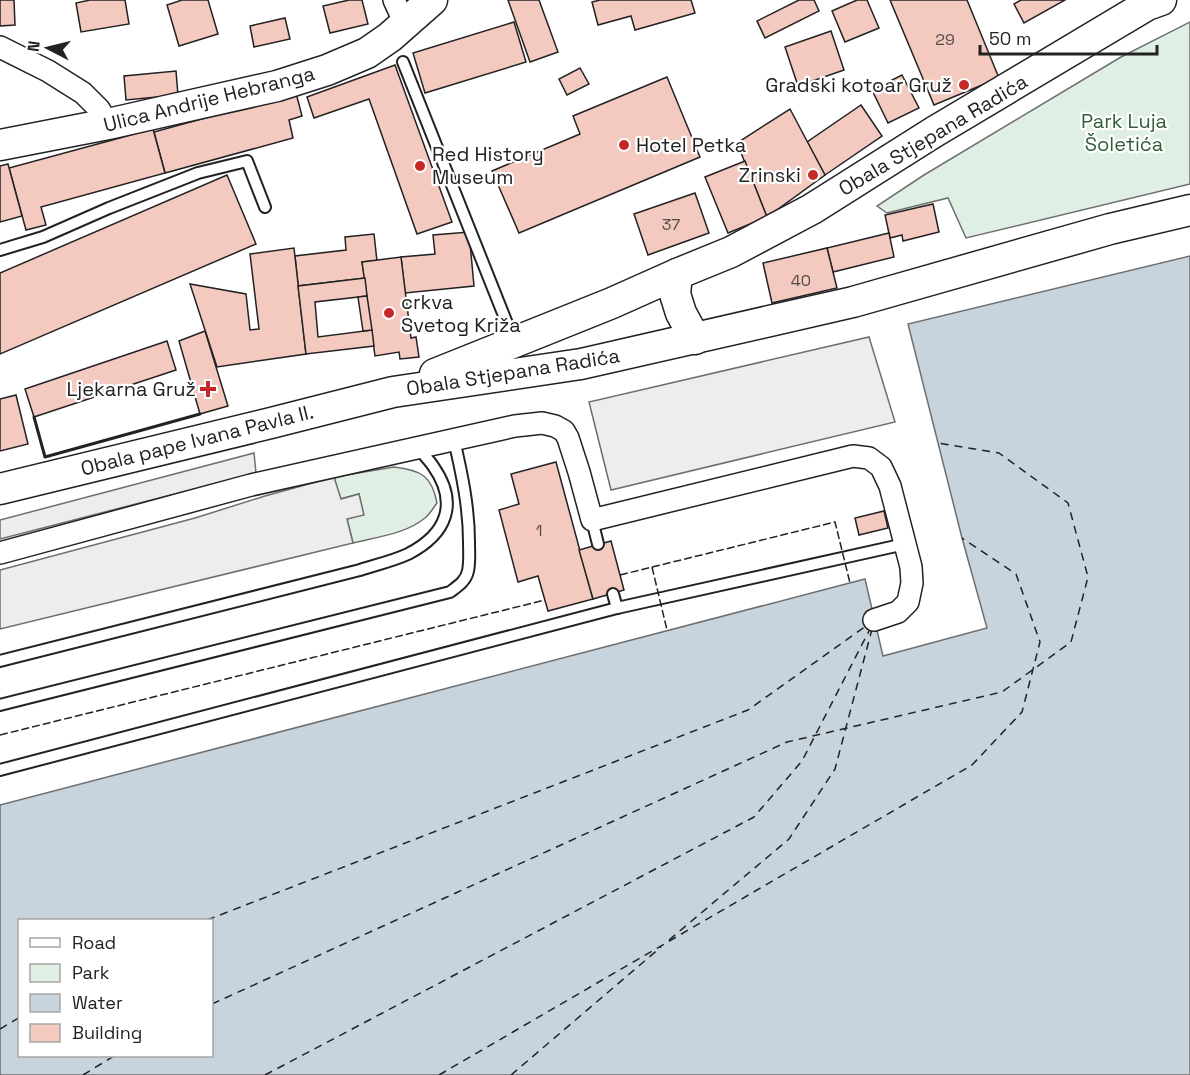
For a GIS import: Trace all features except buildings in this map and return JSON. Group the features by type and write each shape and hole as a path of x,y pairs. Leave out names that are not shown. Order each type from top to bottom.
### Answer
{"main road":[{"name":"Ulica Andrije Hebranga","path":"0,145 108,124 277,86 327,70 367,53 390,37 399,12 432,0"},
{"name":"Obala Stjepana Radića","path":"393,392 731,252 812,209 934,132 1147,5 1161,0"},
{"name":"Obala Stjepana Radića","path":"393,392 581,364 695,339 853,302 1110,229 1190,210"},
{"path":"677,274 675,294 681,313 695,339"},
{"name":"Obala pape Ivana Pavla II.","path":"0,489 393,392"}],"street":[{"path":"0,47 48,71 83,93 99,109 108,124"},
{"path":"0,553 251,486 454,440 542,423 555,426 568,438 592,520 853,456 869,458 881,467 890,486 911,567 912,583 908,602 898,612 874,620"}],"lane":[{"path":"403,62 514,341"},
{"path":"0,250 43,237 198,173 247,160 265,207"},
{"path":"0,705 450,592 461,585 468,572 469,551 469,518 454,440"},
{"path":"0,661 360,570 408,554 427,542 440,527 447,513 447,499 442,484 434,467 418,448"},
{"path":"592,520 598,544"},
{"path":"0,770 617,608 905,544"},
{"path":"613,594 617,608"}],"green space":[{"name":"Park Luja Šoletića","path":"1190,22 1190,184 966,238 948,198 887,213 877,206 924,175 1121,57"},
{"path":"394,467 411,470 424,476 432,486 437,503 425,518 409,528 353,543 347,519 363,514 359,494 340,499 334,477"}],"shaded area":[{"path":"869,337 895,422 611,490 589,402"},
{"path":"254,453 256,473 0,539 0,520"},
{"path":"334,477 341,499 359,494 364,515 347,519 353,543 0,629 0,570 195,518"}],"water":[{"path":"1190,256 1190,1075 0,1075 0,805 865,579 883,656 987,628 908,324"}],"ferry route":[{"path":"213,1004 787,742 1002,692 1071,642 1088,577 1068,503 999,453 938,443"},
{"path":"439,1075 972,765 1022,712 1040,642 1016,574 962,538"},
{"path":"210,919 748,710 866,626"},
{"path":"265,1075 754,817 802,761 870,629"},
{"path":"669,940 789,839 835,769 872,629"},
{"path":"511,1075 661,947"},
{"path":"0,1029 18,1018"},
{"path":"83,1075 112,1057"}],"fence":[{"path":"620,575 835,522 850,583"},
{"path":"652,567 667,630"},
{"path":"0,735 545,600"}],"wall":[{"path":"34,417 45,457 200,414"}],"place":[{"name":"Gradski kotoar Gruž","path":"964,85"},
{"name":"Hotel Petka","path":"624,145"},
{"name":"Red History Museum","path":"420,166"},
{"name":"Zrinski","path":"813,175"},
{"name":"crkva Svetog Križa","path":"389,313"},
{"name":"Ljekarna Gruž","path":"208,389"}]}
